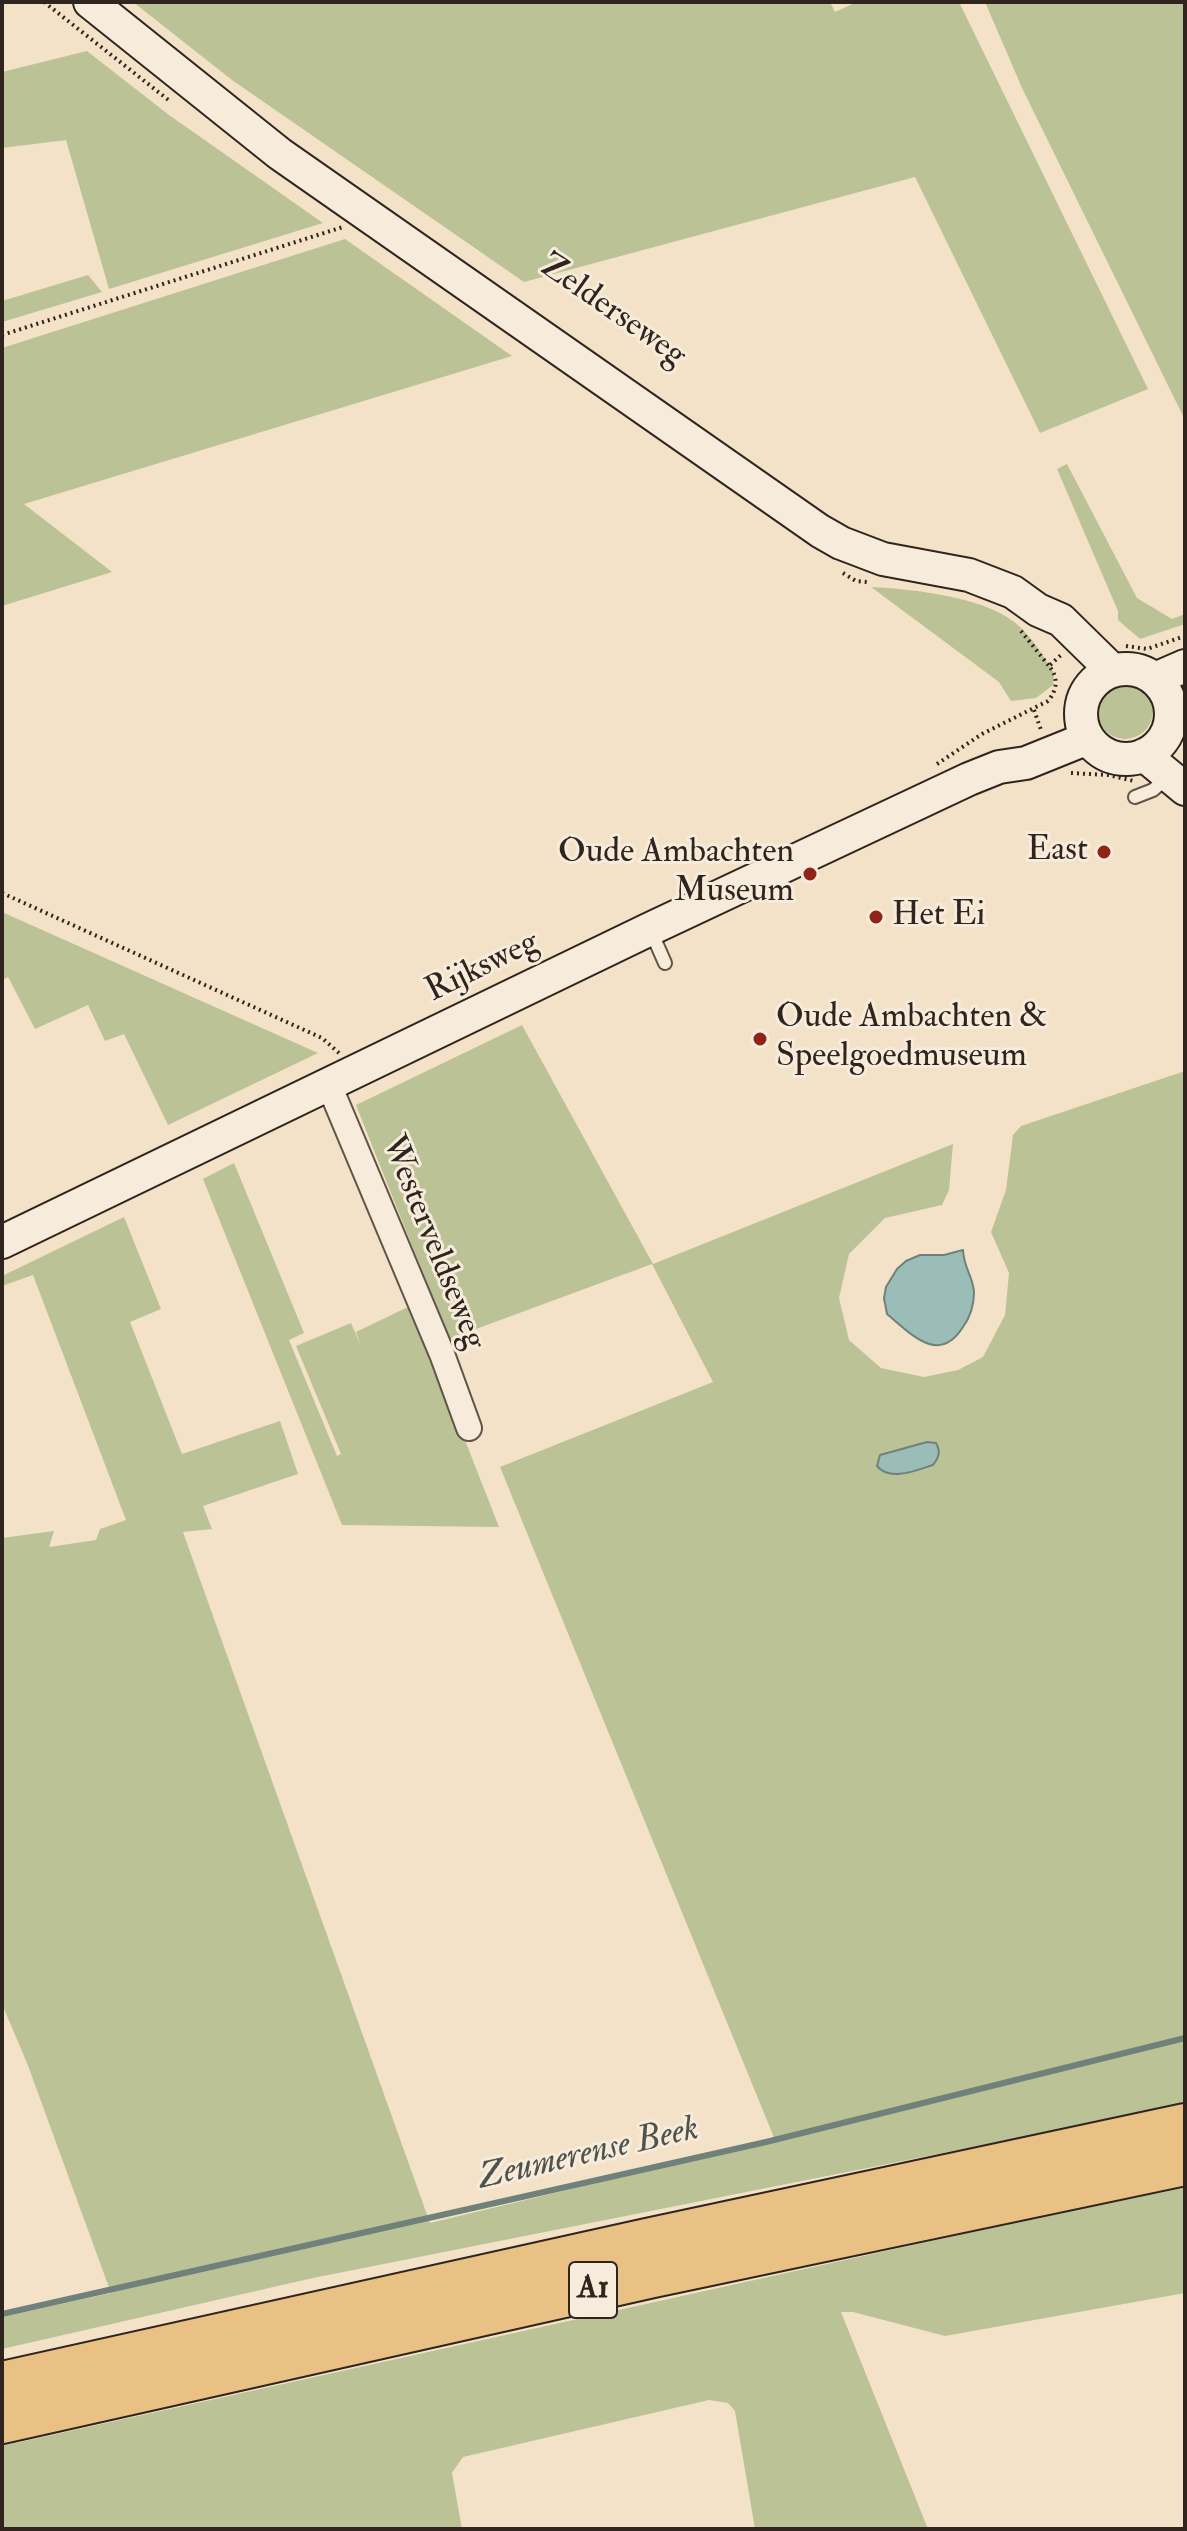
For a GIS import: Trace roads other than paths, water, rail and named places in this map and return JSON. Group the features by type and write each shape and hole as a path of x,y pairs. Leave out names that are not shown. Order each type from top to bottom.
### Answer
{"highway":[{"name":"A1","path":"2,2383 1185,2125"},
{"name":"A1","path":"2,2422 637,2279 1185,2164"}],"main road":[{"name":"Zelderseweg","path":"90,2 280,154 820,531 841,543 883,559 945,569 1013,592 1038,610 1048,630 1066,650 1093,703"},
{"path":"1170,691 1142,671 1127,668 1093,703 1107,755 1119,758 1154,747 1171,721 1170,691 1185,644"},
{"name":"Rijksweg","path":"2,1242 650,929 999,767 1026,763 1093,703"},
{"path":"1154,747 1173,779"}],"street":[{"name":"Westerveldseweg","path":"343,1078 469,1428"}],"lane":[{"path":"1135,797 1173,779"},
{"path":"650,929 665,963"}],"water":[{"path":"963,1250 974,1292 970,1315 954,1338 945,1344 925,1343 887,1314 884,1298 886,1287 906,1261 920,1255 944,1255"},
{"path":"927,1442 936,1443 938,1449 933,1465 896,1474 882,1471 877,1466 880,1455"}],"waterway":[{"name":"Zeumerense Beek","path":"2,2314 766,2142 1185,2038"}],"place":[{"name":"East","path":"1104,852"},
{"name":"Oude Ambachten Museum","path":"810,874"},
{"name":"Het Ei","path":"876,917"},
{"name":"Oude Ambachten & Speelgoedmuseum","path":"760,1039"}]}
